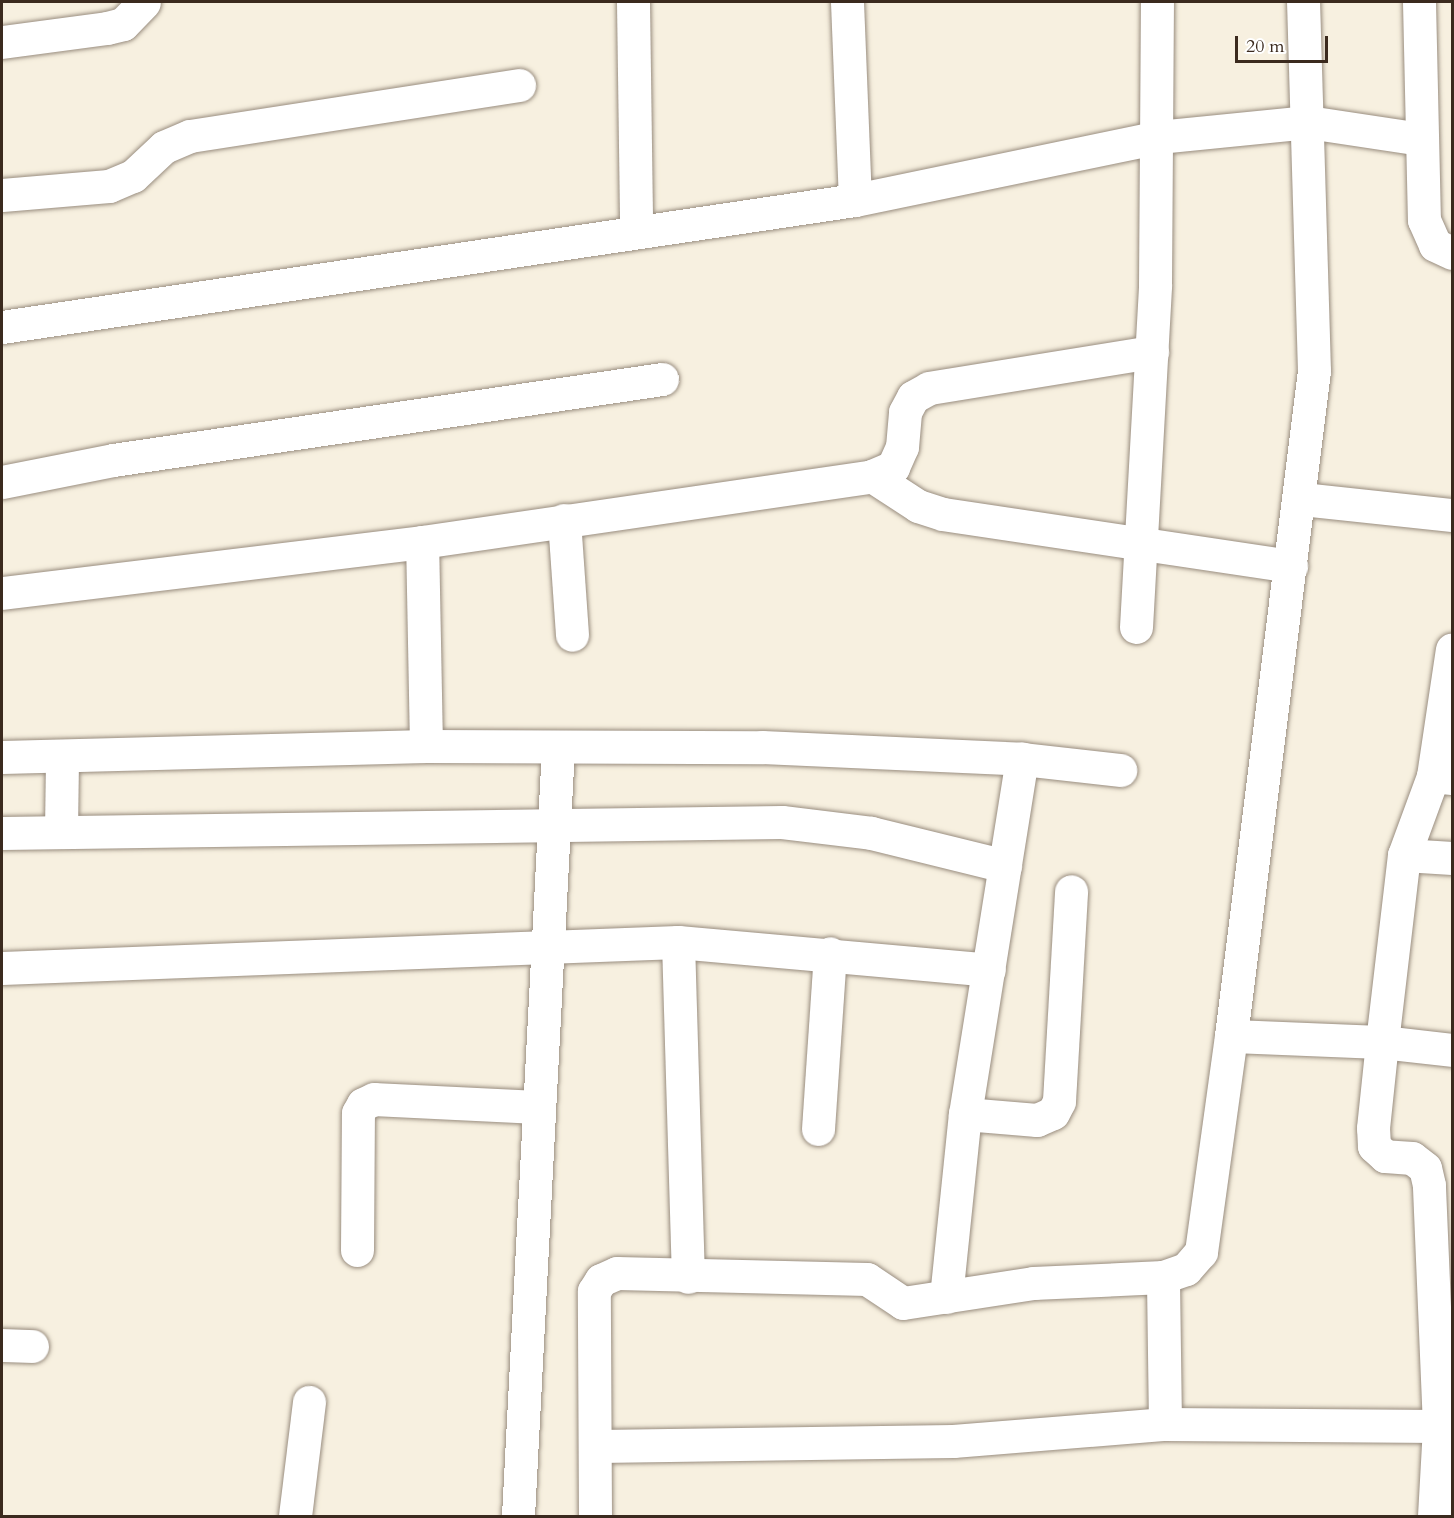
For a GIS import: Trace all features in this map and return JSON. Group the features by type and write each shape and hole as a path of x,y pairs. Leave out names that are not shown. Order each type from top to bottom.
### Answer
{"street":[{"path":"2,42 123,24 144,2"},
{"path":"633,2 636,230"},
{"path":"847,2 855,200"},
{"path":"1136,627 1152,352 1158,137 1157,2"},
{"path":"595,1516 598,1446 594,1292 601,1280 617,1273 688,1277 867,1279 903,1303 1033,1283 1163,1277 1186,1269 1201,1252 1291,567 1302,499 1315,328 1303,2"},
{"path":"1419,2 1420,139 1427,234 1452,253"},
{"path":"2,195 109,186 133,177 164,147 190,136 519,85"},
{"path":"2,327 636,230 855,200 1158,137 1308,122 1420,139"},
{"path":"2,593 422,542 872,476 893,467 903,447 905,412 913,397 929,388 1152,352"},
{"path":"2,482 113,460 662,379"},
{"path":"872,476 918,506 943,514 1291,567"},
{"path":"1302,499 1452,515"},
{"path":"564,520 572,635"},
{"path":"422,542 426,746"},
{"path":"1434,1516 1439,1426 1429,1185 1425,1168 1412,1158 1385,1156 1374,1146 1382,1042 1404,855 1443,777 1452,648"},
{"path":"2,757 426,746 762,747 1022,759 1120,770"},
{"path":"518,1516 544,943 558,748"},
{"path":"61,831 62,757"},
{"path":"946,1298 965,1114 1022,759"},
{"path":"2,832 782,822 871,833 1005,866"},
{"path":"1404,855 1452,858"},
{"path":"965,1114 1037,1120 1053,1113 1059,1101 1071,891"},
{"path":"2,968 544,943 678,942 830,953 988,970"},
{"path":"678,942 688,1277"},
{"path":"818,1129 830,953"},
{"path":"1231,1036 1382,1042 1452,1050"},
{"path":"357,1250 358,1113 363,1104 374,1099 537,1107"},
{"path":"1163,1277 1165,1424"},
{"path":"295,1516 309,1402"},
{"path":"598,1446 953,1441 1165,1424 1439,1426"}]}
